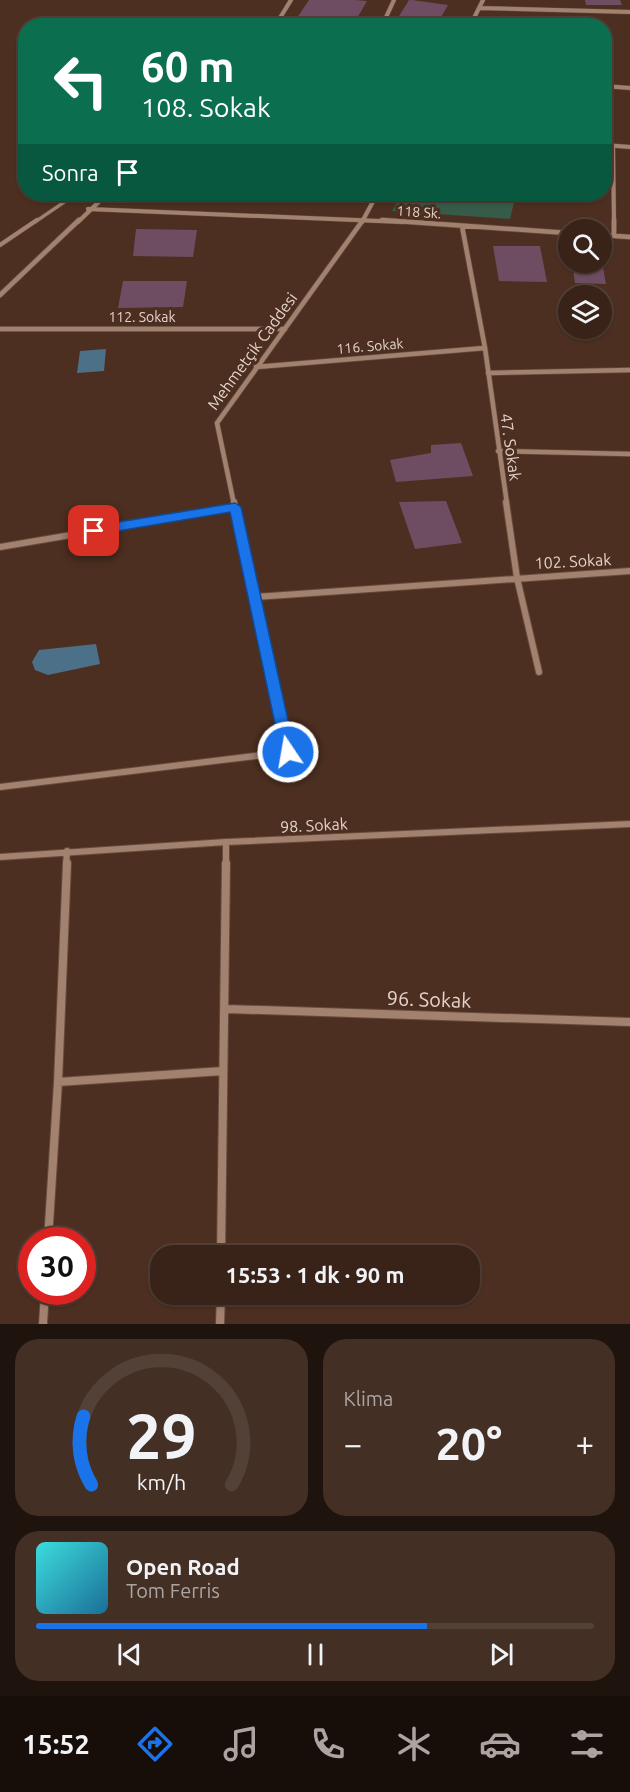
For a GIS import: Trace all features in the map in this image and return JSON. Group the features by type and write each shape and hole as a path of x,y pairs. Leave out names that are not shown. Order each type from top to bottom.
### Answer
{"street":[{"path":"280,18 291,0"},
{"path":"386,18 394,0"},
{"path":"474,18 483,0"},
{"path":"479,8 630,12"},
{"path":"612,87 630,88"},
{"path":"630,147 613,145 614,236 630,237"},
{"path":"0,295 98,201"},
{"name":"Mehmetçik Caddesi","path":"0,788 288,752 217,423 364,219 373,201"},
{"name":"118 Sk.","path":"88,209 364,219 558,232"},
{"name":"47. Sokak","path":"462,225 485,348 517,578 539,672"},
{"name":"112. Sokak","path":"0,329 285,329"},
{"name":"116. Sokak","path":"256,367 485,348"},
{"path":"488,373 630,370"},
{"path":"498,451 630,454"},
{"path":"0,547 235,507"},
{"name":"102. Sokak","path":"255,597 630,572"},
{"name":"98. Sokak","path":"0,857 226,842 630,824"},
{"path":"221,1245 223,1071 227,1009 226,842"},
{"path":"49,1227 58,1082 67,851"},
{"name":"96. Sokak","path":"227,1009 630,1022"},
{"path":"58,1082 223,1071"},
{"path":"43,1324 44,1305"},
{"path":"220,1324 221,1305"}],"lane":[{"path":"0,245 66,201"}],"green space":[{"path":"398,201 514,201 510,219 392,211"}],"water":[{"path":"106,349 104,371 77,373 80,351"},
{"path":"96,644 100,664 48,675 35,670 32,662 39,650"}],"building":[{"path":"309,0 367,1 357,18 297,18"},
{"path":"409,0 448,5 441,18 398,18"},
{"path":"585,0 620,0 622,5 586,5"},
{"path":"136,229 197,230 193,257 133,256"},
{"path":"493,246 540,246 547,282 499,281"},
{"path":"574,273 604,273 606,284 575,283"},
{"path":"123,281 187,281 183,307 118,308"},
{"path":"461,443 473,476 396,482 390,460 431,453 431,445"},
{"path":"446,501 462,543 415,549 399,502"}],"route":[{"path":"94,531 235,507 288,752"}]}
